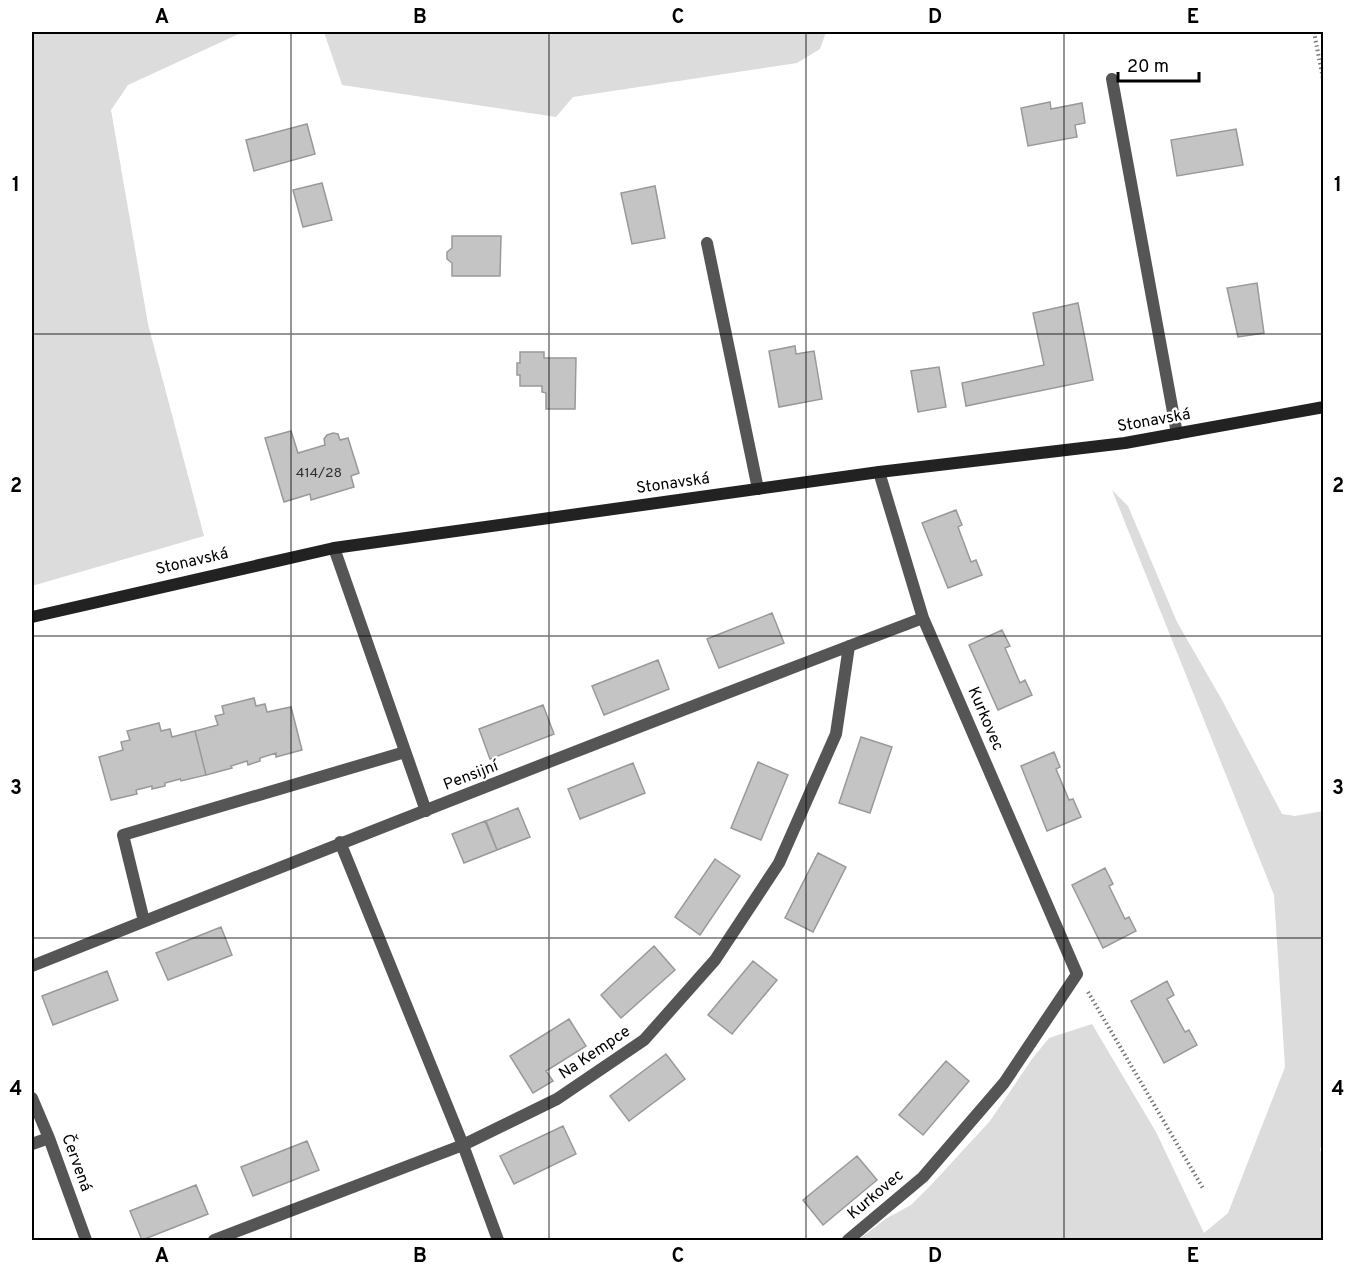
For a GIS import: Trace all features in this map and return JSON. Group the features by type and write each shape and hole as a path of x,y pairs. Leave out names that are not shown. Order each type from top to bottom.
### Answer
{"main road":[{"name":"Stonavská","path":"32,617 334,548 879,472 1125,443 1323,407"}],"street":[{"path":"1112,79 1177,434"},
{"path":"707,243 758,489"},
{"name":"Kurkovec","path":"848,1240 923,1177 1004,1083 1077,974 923,618 879,472"},
{"path":"334,548 426,811"},
{"name":"Pensijní","path":"32,966 340,842 426,811 923,618"},
{"name":"Na Kempce","path":"214,1240 463,1145 557,1099 644,1040 715,960 779,863 836,734 849,646"},
{"path":"144,921 123,835 405,752"},
{"path":"340,842 463,1145 498,1240"},
{"name":"Červená","path":"32,1098 86,1240"},
{"path":"32,1144 49,1138"}],"path":[{"path":"1314,32 1323,84"},
{"path":"1077,974 1204,1190"}],"shaded area":[{"path":"32,32 243,32 128,85 111,110 148,324 204,536 32,586"},
{"path":"324,32 826,32 820,49 797,63 573,97 556,117 342,85"},
{"path":"1112,490 1128,506 1177,622 1222,700 1282,814 1295,816 1323,811 1324,1135 1320,1150 1324,1156 1323,1240 858,1240 887,1218 911,1205 931,1185 990,1121 1049,1038 1092,1024 1156,1132 1204,1233 1228,1213 1285,1067 1274,895"}],"building":[{"path":"1050,102 1051,109 1082,103 1085,123 1075,125 1077,137 1028,146 1021,108"},
{"path":"307,124 315,154 254,171 246,140"},
{"path":"1236,129 1243,165 1177,176 1171,140"},
{"path":"322,183 332,220 303,227 293,190"},
{"path":"655,186 665,238 632,244 621,193"},
{"path":"452,236 501,236 500,276 452,276 452,263 447,259 447,252 452,248"},
{"path":"1257,283 1264,333 1238,337 1227,288"},
{"path":"1078,303 1093,380 966,406 962,383 1044,365 1033,313"},
{"path":"795,346 796,354 814,351 822,399 779,407 769,351"},
{"path":"520,352 544,352 544,358 576,358 575,409 546,409 546,393 542,392 542,386 520,386 517,363 520,363"},
{"path":"939,367 946,407 918,412 911,371"},
{"path":"291,431 298,453 325,445 324,439 333,433 338,434 340,440 348,438 359,473 351,476 354,487 311,500 310,494 284,502 265,438"},
{"path":"956,510 962,525 958,527 971,562 976,560 982,575 948,588 922,523"},
{"path":"772,613 784,643 719,668 707,639"},
{"path":"1002,630 1010,646 1005,648 1020,683 1025,680 1032,695 998,710 969,645"},
{"path":"658,660 669,689 604,715 592,686"},
{"path":"254,698 256,706 265,704 267,712 291,707 302,750 276,757 276,753 248,765 247,761 206,775 195,731 218,725 215,716 224,714 222,706"},
{"path":"543,705 554,734 490,759 479,729"},
{"path":"159,723 161,731 170,729 172,737 195,731 206,775 181,781 180,779 152,789 152,786 136,790 137,794 111,800 99,757 123,750 121,742 130,740 127,731"},
{"path":"861,737 892,747 870,813 839,803"},
{"path":"1054,752 1060,767 1056,769 1069,800 1073,799 1081,817 1047,831 1021,766"},
{"path":"758,762 788,775 761,840 731,828"},
{"path":"633,763 645,793 580,819 568,789"},
{"path":"518,808 530,837 497,850 486,821"},
{"path":"485,821 497,850 464,863 452,834"},
{"path":"818,853 846,867 813,932 785,918"},
{"path":"715,859 740,876 700,935 675,917"},
{"path":"1105,868 1113,884 1109,886 1125,919 1129,917 1136,931 1103,948 1072,885"},
{"path":"221,927 232,955 168,980 156,953"},
{"path":"654,946 675,970 621,1018 601,995"},
{"path":"753,961 777,980 732,1034 708,1015"},
{"path":"107,971 118,1000 53,1025 42,996"},
{"path":"1167,981 1174,995 1167,999 1185,1032 1189,1030 1197,1045 1164,1063 1131,1001"},
{"path":"569,1019 586,1046 546,1071 553,1081 533,1093 510,1056"},
{"path":"666,1054 685,1079 629,1121 610,1096"},
{"path":"946,1061 969,1081 923,1135 899,1115"},
{"path":"563,1126 576,1154 514,1184 500,1156"},
{"path":"307,1141 319,1170 253,1196 241,1167"},
{"path":"857,1156 877,1180 823,1225 803,1200"},
{"path":"196,1185 208,1214 142,1240 130,1211"}]}
